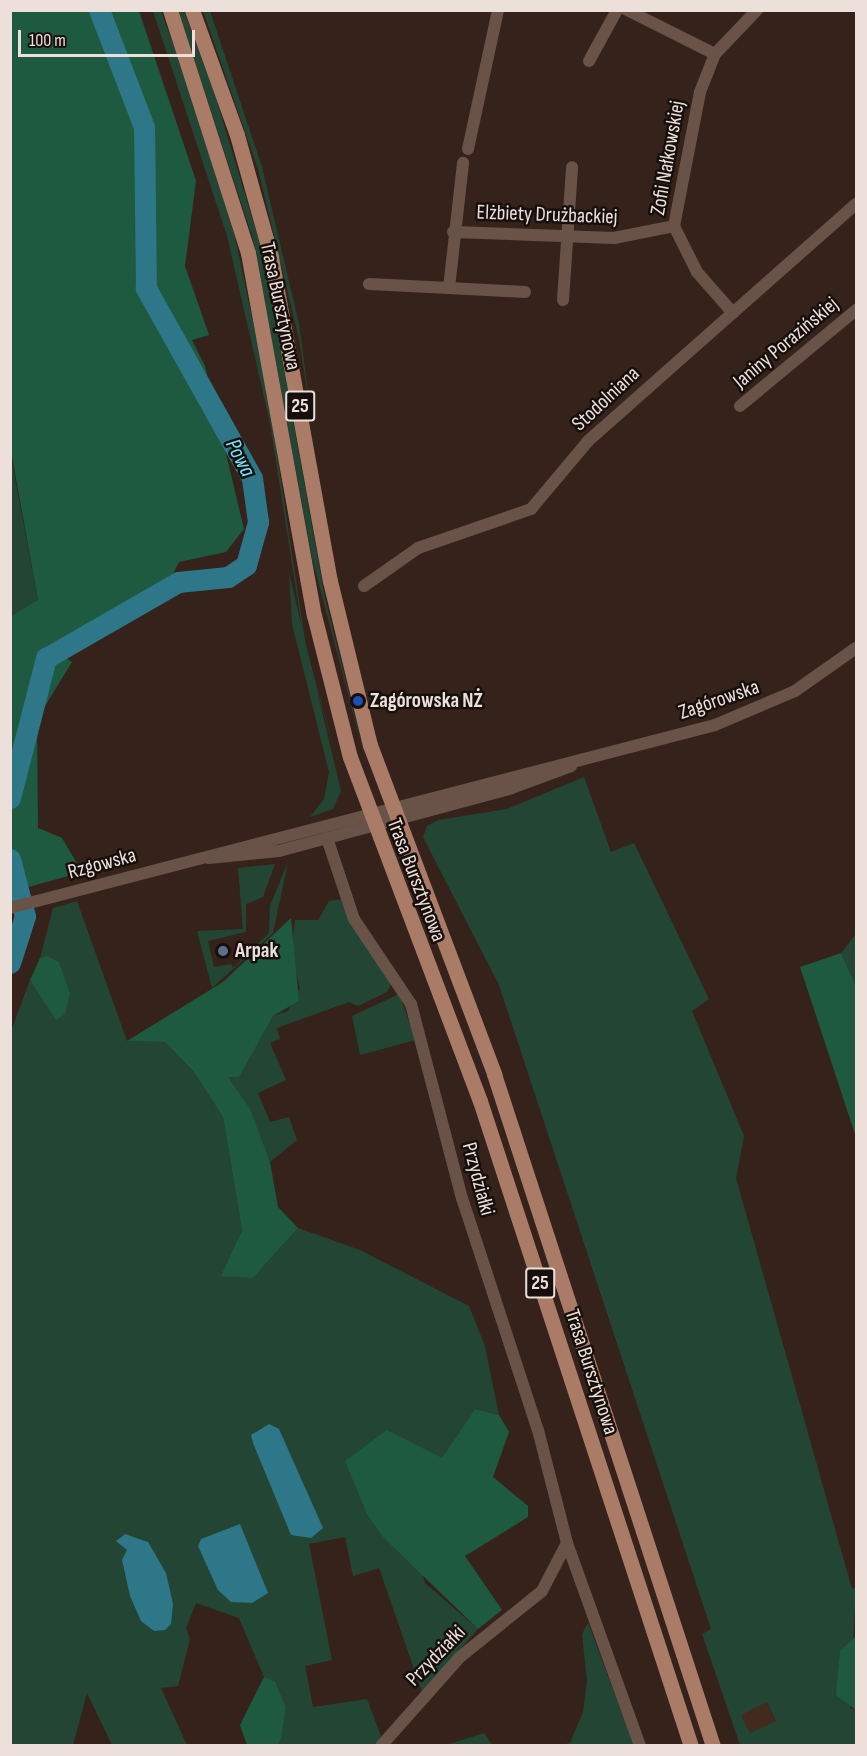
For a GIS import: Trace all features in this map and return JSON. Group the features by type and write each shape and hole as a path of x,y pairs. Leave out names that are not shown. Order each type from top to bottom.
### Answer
{"main road":[{"name":"Trasa Bursztynowa","path":"170,10 248,253 319,641 370,819 483,1111 691,1746"},
{"name":"Trasa Bursztynowa","path":"192,10 237,135 271,257 340,631 392,813 494,1074 713,1746"}],"street":[{"path":"468,149 498,10"},
{"path":"589,61 617,10"},
{"path":"627,10 715,54"},
{"name":"Zofii Nałkowskiej","path":"733,313 697,272 674,226 695,113 715,54 757,10"},
{"name":"Elżbiety Drużbackiej","path":"449,288 453,231 463,163"},
{"path":"563,300 572,167"},
{"name":"Stodolniana","path":"364,586 418,548 531,509 588,441 856,204"},
{"name":"Elżbiety Drużbackiej","path":"453,231 567,238 614,238 674,226"},
{"path":"369,284 525,292"},
{"name":"Janiny Porazińskiej","path":"740,406 856,310"},
{"name":"Zagórowska","path":"297,830 370,819 512,788 580,761 745,715 803,687 856,648"},
{"name":"Zagórowska","path":"299,845 327,838 370,819"},
{"name":"Rzgowska","path":"10,908 203,858 297,830"},
{"name":"Przydziałki","path":"327,838 354,919 411,1004 462,1198 538,1430 567,1543 640,1746"},
{"name":"Rzgowska","path":"203,858 299,845"},
{"name":"Przydziałki","path":"381,1746 460,1657 542,1591 567,1543"}],"shaded area":[{"path":"767,1702 776,1721 750,1733 741,1714"}],"green space":[{"path":"11,10 139,11 196,181 185,266 209,335 192,340 205,366 244,529 226,552 179,562 173,574 51,647 72,662 37,719 38,828 62,838 82,872 11,892 11,616 38,600 11,451"},
{"path":"153,11 161,11 185,76 235,237 267,388 306,647 344,785 305,647 270,423 227,236"},
{"path":"178,11 184,11 215,95 263,254 325,598 369,773 312,558 253,239"},
{"path":"203,11 210,11 262,167 299,324 312,422 299,339 258,169"},
{"path":"10,451 38,601 11,616 10,616"},
{"path":"289,573 341,791 333,809 310,817 324,799 329,772 292,624"},
{"path":"584,777 611,852 634,843 709,999 692,1011 744,1136 736,1178 852,1589 856,1587 850,1708 856,1710 856,1745 740,1745 702,1634 711,1629 499,985 423,837 427,826 438,820 507,809","holes":["767,1702 776,1721 750,1733 741,1715"]},
{"path":"288,862 273,933 212,988 197,931 243,929 238,868 275,864 263,897 246,904 246,932 208,941 214,967 231,964 233,968 269,933 270,906"},
{"path":"343,899 392,982 387,992 358,1006 349,1002 277,1028 280,1039 270,1043 286,1080 258,1093 270,1122 289,1117 297,1140 270,1162 227,1077 239,1076 273,1016 288,1011 300,988 291,952 295,920 318,920 329,901"},
{"path":"77,901 127,1041 165,1042 193,1071 223,1117 242,1230 222,1276 264,1266 298,1228 360,1250 469,1306 485,1346 499,1415 475,1409 442,1459 387,1430 425,1583 478,1629 422,1692 379,1568 353,1576 345,1537 309,1544 332,1660 305,1666 313,1707 367,1699 381,1736 375,1745 278,1745 286,1707 275,1681 264,1677 239,1618 196,1603 186,1628 190,1639 178,1686 161,1688 187,1745 112,1745 87,1693 73,1745 11,1746 11,1031 30,980 40,994 47,956 40,958 53,908","holes":["125,1534 148,1542 124,1576 128,1550 117,1540"]},
{"path":"291,918 299,1001 273,1016 239,1077 228,1077 250,1109 270,1162 278,1207 298,1228 253,1278 221,1276 242,1230 223,1117 193,1071 165,1042 127,1041 223,982"},
{"path":"856,934 856,990 841,953"},
{"path":"841,953 856,987 856,1137 800,967"},
{"path":"47,956 59,962 70,994 65,1014 56,1020 30,980 40,958"},
{"path":"399,994 416,1040 360,1055 352,1016"},
{"path":"475,1409 499,1415 509,1432 493,1477 528,1506 528,1517 465,1556 502,1610 478,1629 383,1537 367,1514 345,1461 387,1430 442,1458"},
{"path":"588,1623 634,1745 555,1746 570,1743 583,1712 587,1681 582,1634"},
{"path":"856,1636 856,1710 836,1695 840,1651"},
{"path":"264,1677 275,1681 286,1707 281,1738 278,1745 247,1745 240,1725"},
{"path":"484,1733 492,1745 446,1745"}],"water":[{"path":"269,1424 279,1429 323,1528 311,1538 291,1535 253,1443 251,1435"},
{"path":"240,1524 268,1593 252,1603 231,1602 218,1590 198,1546 201,1539"},
{"path":"125,1534 148,1542 166,1573 173,1604 171,1624 165,1630 154,1631 141,1621 130,1596 122,1560 127,1550 116,1541"}],"waterway":[{"name":"Powa","path":"10,798 46,658 178,582 228,577 246,565 258,522 252,478 146,288 144,127 99,10"},
{"name":"Powa","path":"10,859 25,916 10,963"}],"place":[{"name":"Zagórowska NŻ","path":"358,701"},
{"name":"Arpak","path":"223,951"}]}
